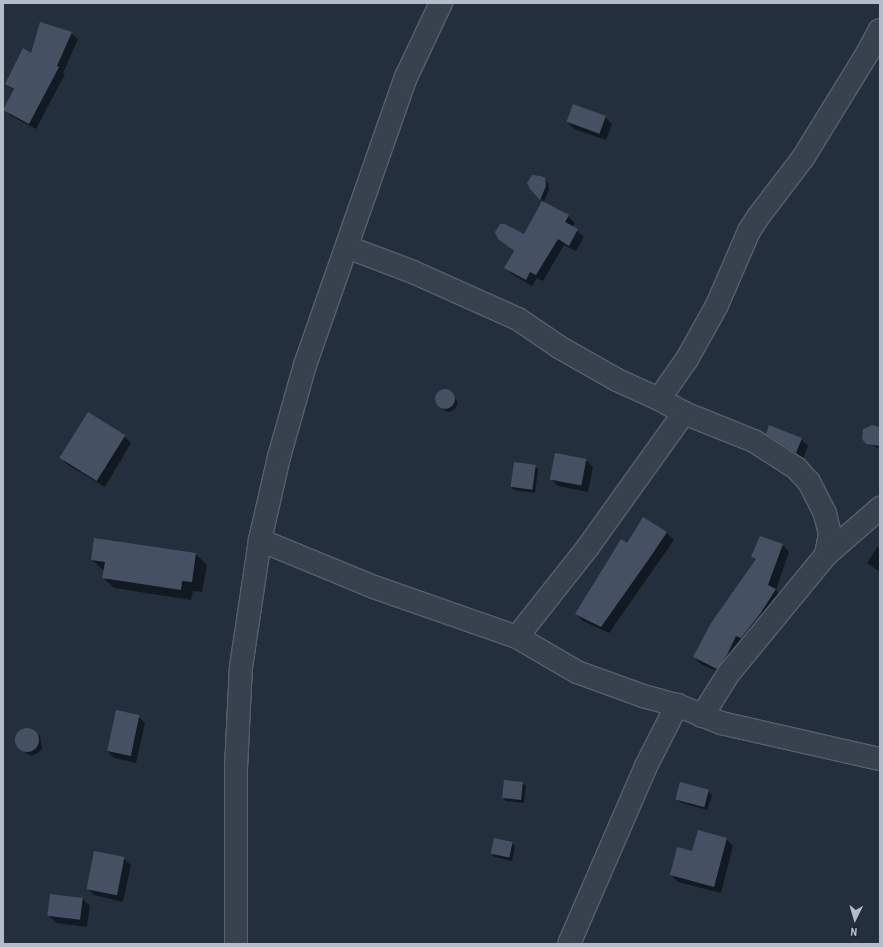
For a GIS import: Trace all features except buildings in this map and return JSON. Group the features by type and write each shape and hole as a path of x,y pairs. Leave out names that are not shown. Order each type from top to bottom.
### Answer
{"street":[{"path":"236,944 236,768 241,667 260,540 279,457 305,365 406,77 441,3"},
{"path":"659,399 687,359 717,305 749,231 802,158 867,54 880,30"},
{"path":"347,247 413,272 518,319 559,347 617,380 659,399 684,413 754,441 796,468 809,482 825,514 830,534 826,555"},
{"path":"517,637 588,547 684,413"},
{"path":"702,716 730,673 826,555 880,508"},
{"path":"260,540 374,587 517,637 577,672 642,696 676,705 702,716 763,733 880,759"},
{"path":"569,944 645,768 676,705"}]}
